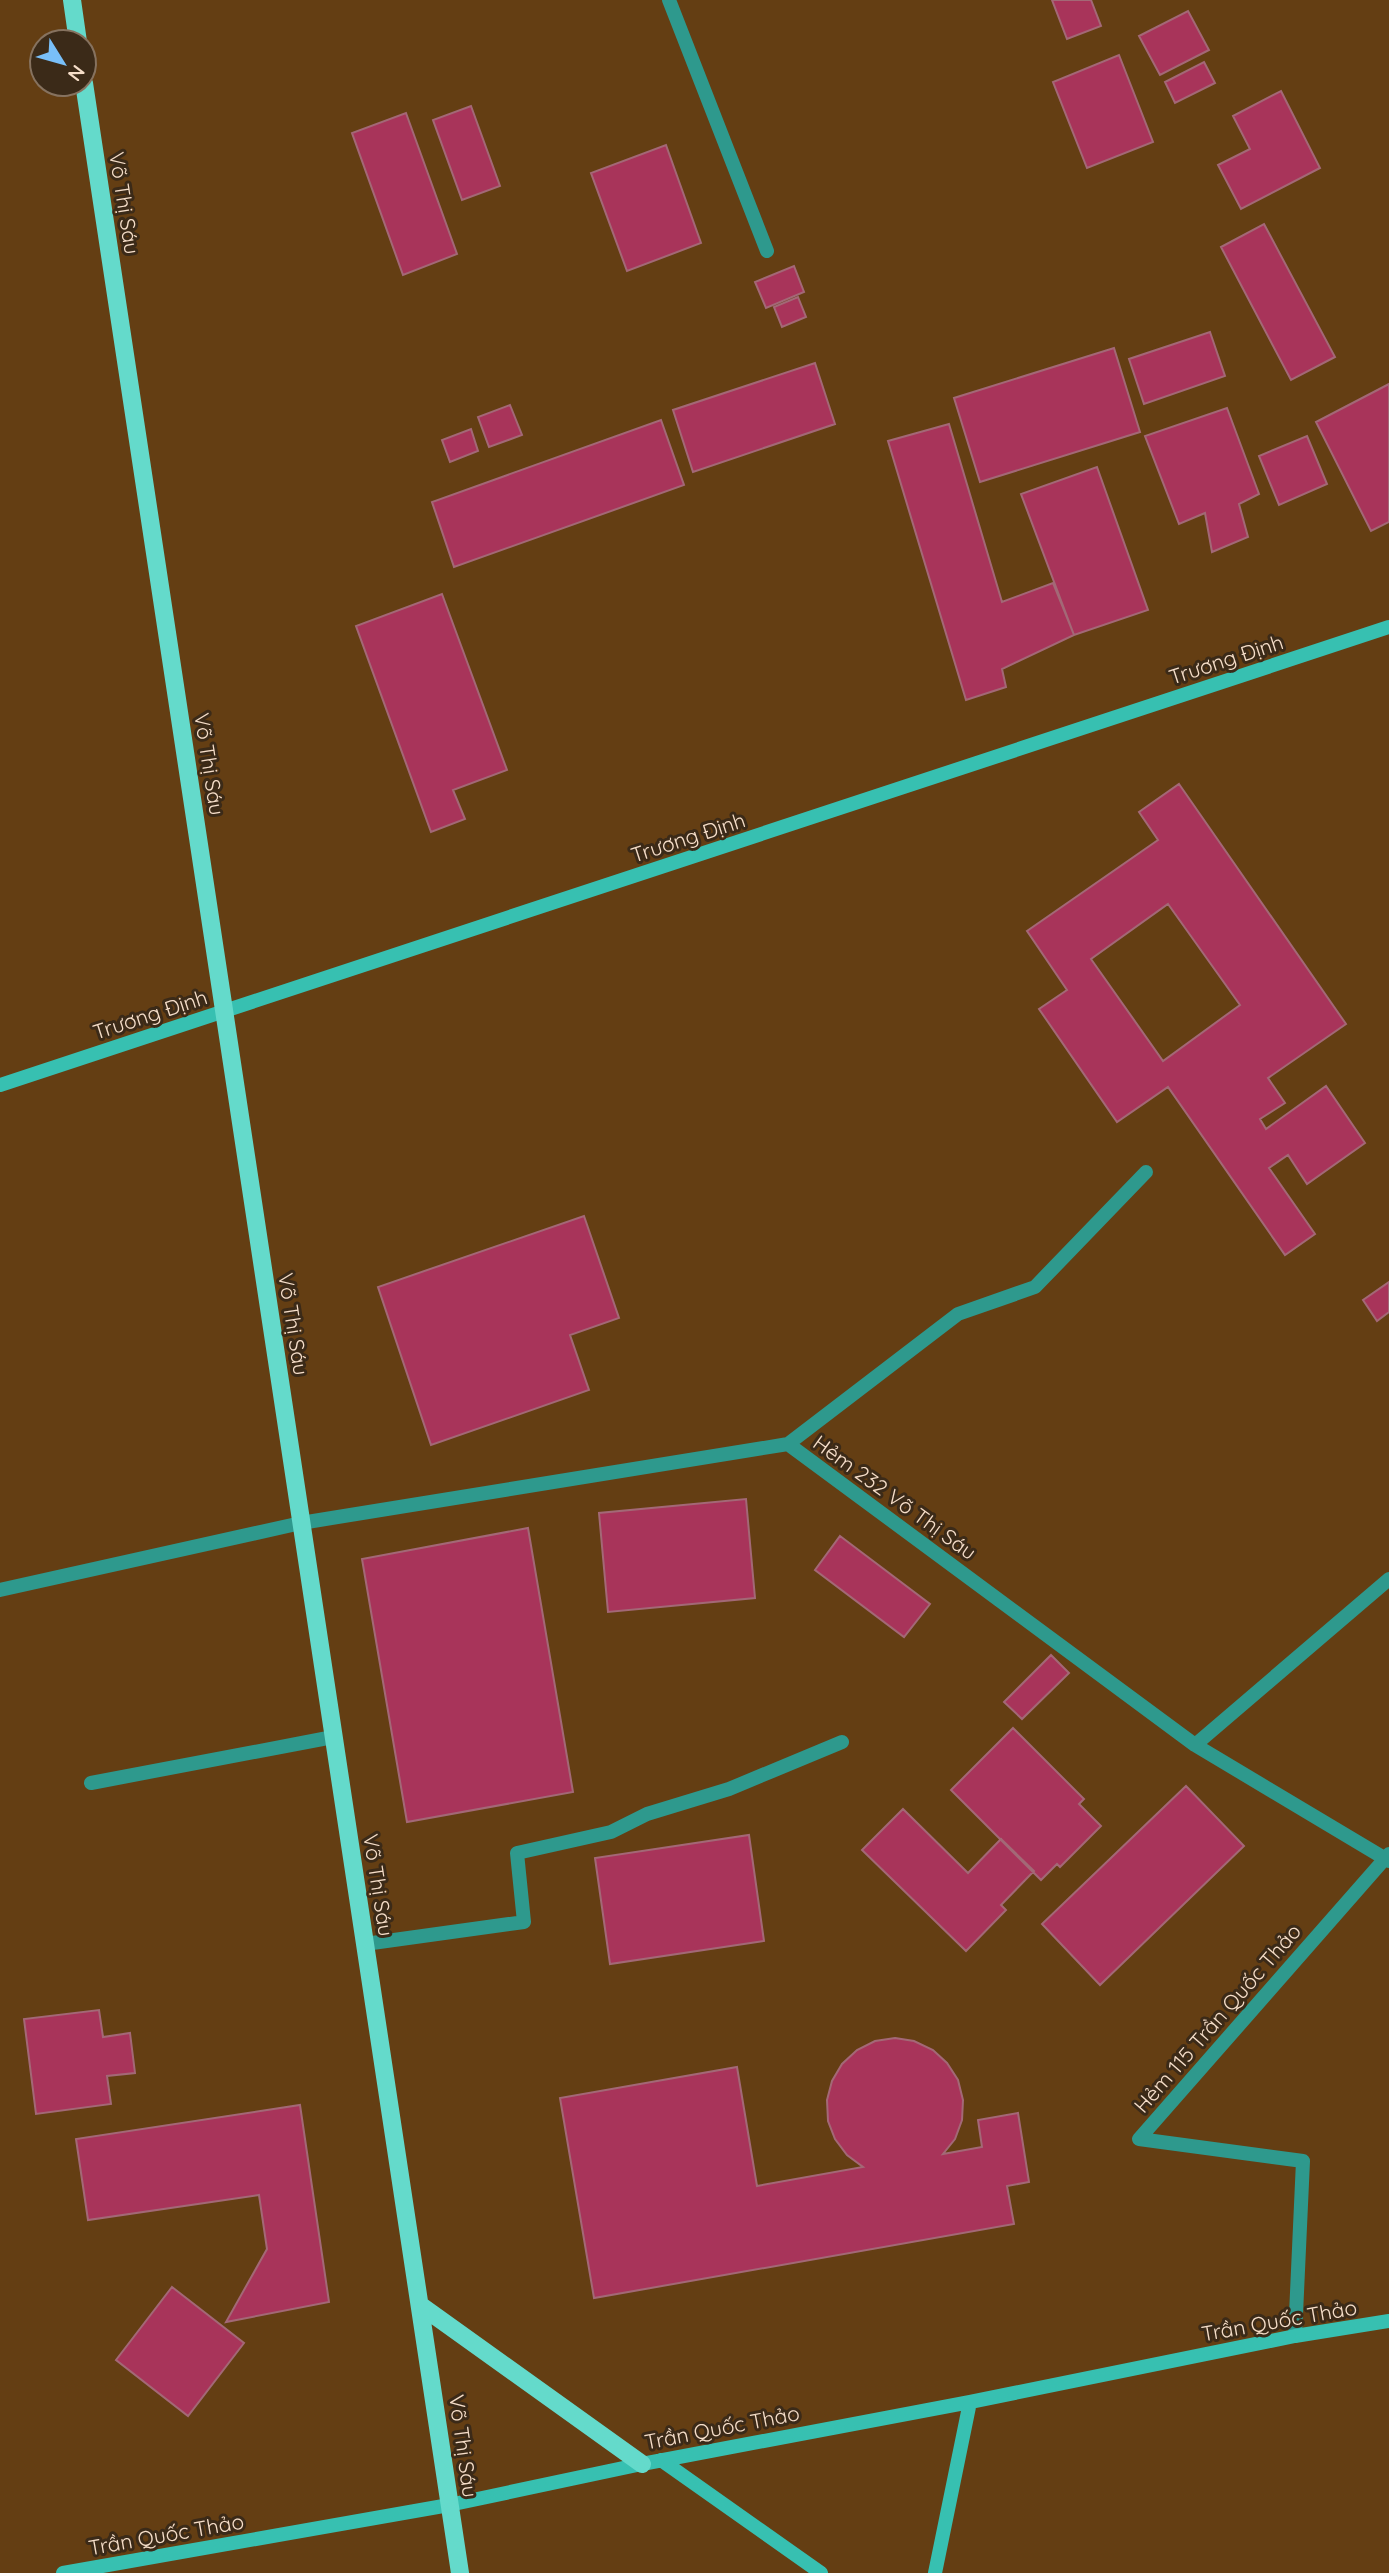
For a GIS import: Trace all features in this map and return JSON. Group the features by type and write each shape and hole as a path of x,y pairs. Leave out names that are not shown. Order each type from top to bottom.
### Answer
{"main road":[{"path":"72,0 76,28"},
{"name":"Võ Thị Sáu","path":"86,98 460,2573"},
{"path":"420,2305 642,2463"}],"street":[{"path":"669,0 767,251"},
{"name":"Trương Định","path":"0,1085 1389,627"},
{"path":"788,1444 958,1314 1035,1287 1146,1172"},
{"name":"Hẻm 232 Võ Thị Sáu","path":"0,1590 302,1523 788,1444 1195,1745 1388,1857"},
{"path":"1195,1745 1389,1579"},
{"path":"91,1783 333,1737"},
{"path":"365,1944 524,1922 517,1853 611,1832 647,1814 729,1789 842,1742"},
{"name":"Hẻm 115 Trần Quốc Thảo","path":"1295,2336 1303,2161 1139,2139 1388,1857"},
{"name":"Trần Quốc Thảo","path":"63,2573 449,2505 642,2463 970,2402 1295,2336 1389,2321"},
{"path":"935,2573 970,2402"},
{"path":"661,2460 821,2573"}],"building":[{"path":"1052,0 1091,0 1101,26 1067,39"},
{"path":"1188,11 1209,50 1160,75 1139,36"},
{"path":"1119,55 1153,142 1087,168 1053,82"},
{"path":"1204,62 1215,83 1175,103 1165,82"},
{"path":"1281,91 1320,168 1241,209 1218,165 1250,149 1233,116"},
{"path":"471,106 500,186 462,200 433,120"},
{"path":"406,113 457,254 403,275 352,133"},
{"path":"666,145 701,243 627,271 591,173"},
{"path":"1264,224 1335,357 1291,380 1221,247"},
{"path":"794,266 804,292 766,308 755,282"},
{"path":"798,297 806,317 782,327 774,307"},
{"path":"1210,332 1225,376 1144,404 1129,359"},
{"path":"1114,348 1140,432 980,482 954,398"},
{"path":"815,363 835,424 693,472 673,410"},
{"path":"1389,384 1389,522 1371,531 1316,422"},
{"path":"510,405 522,435 489,447 478,417"},
{"path":"1227,408 1259,494 1239,504 1248,537 1212,552 1205,513 1179,524 1145,436"},
{"path":"661,420 684,485 454,567 432,502"},
{"path":"949,424 1002,602 1053,583 1074,635 1002,669 1006,687 966,700 888,441"},
{"path":"471,429 478,451 450,462 442,440"},
{"path":"1307,436 1327,484 1279,505 1259,456"},
{"path":"1097,467 1148,610 1074,635 1021,494"},
{"path":"442,594 507,770 453,790 465,819 431,832 356,626"},
{"path":"1179,784 1346,1024 1268,1078 1285,1103 1260,1119 1266,1129 1326,1086 1365,1143 1307,1184 1288,1155 1269,1168 1315,1234 1285,1255 1168,1087 1117,1122 1039,1009 1067,990 1027,931 1158,840 1139,812","holes":["1168,904 1240,1005 1163,1061 1091,959"]},
{"path":"584,1216 619,1318 570,1335 589,1390 431,1445 378,1287"},
{"path":"1389,1282 1389,1312 1377,1321 1363,1300"},
{"path":"746,1499 755,1598 608,1612 599,1513"},
{"path":"528,1528 573,1792 407,1822 362,1559"},
{"path":"840,1536 930,1604 904,1637 815,1570"},
{"path":"1051,1655 1069,1673 1022,1719 1004,1702"},
{"path":"1013,1728 1084,1799 1079,1804 1101,1826 1060,1867 1057,1864 1041,1880 951,1790"},
{"path":"1186,1786 1244,1846 1100,1985 1042,1924"},
{"path":"903,1809 968,1873 1001,1839 1034,1871 1001,1905 1006,1910 966,1951 862,1850"},
{"path":"749,1835 764,1941 610,1964 595,1858"},
{"path":"99,2010 103,2037 130,2033 135,2073 107,2076 111,2104 36,2114 24,2019"},
{"path":"895,2038 914,2041 933,2050 947,2063 958,2080 963,2100 962,2120 955,2139 943,2154 982,2147 978,2120 1018,2113 1029,2182 1007,2186 1014,2224 594,2298 560,2098 737,2067 757,2186 863,2167 847,2155 835,2139 828,2121 827,2100 832,2081 842,2064 857,2050 875,2041"},
{"path":"300,2105 329,2302 226,2322 267,2249 259,2195 88,2220 76,2139"},
{"path":"172,2287 244,2343 188,2416 116,2360"}]}
